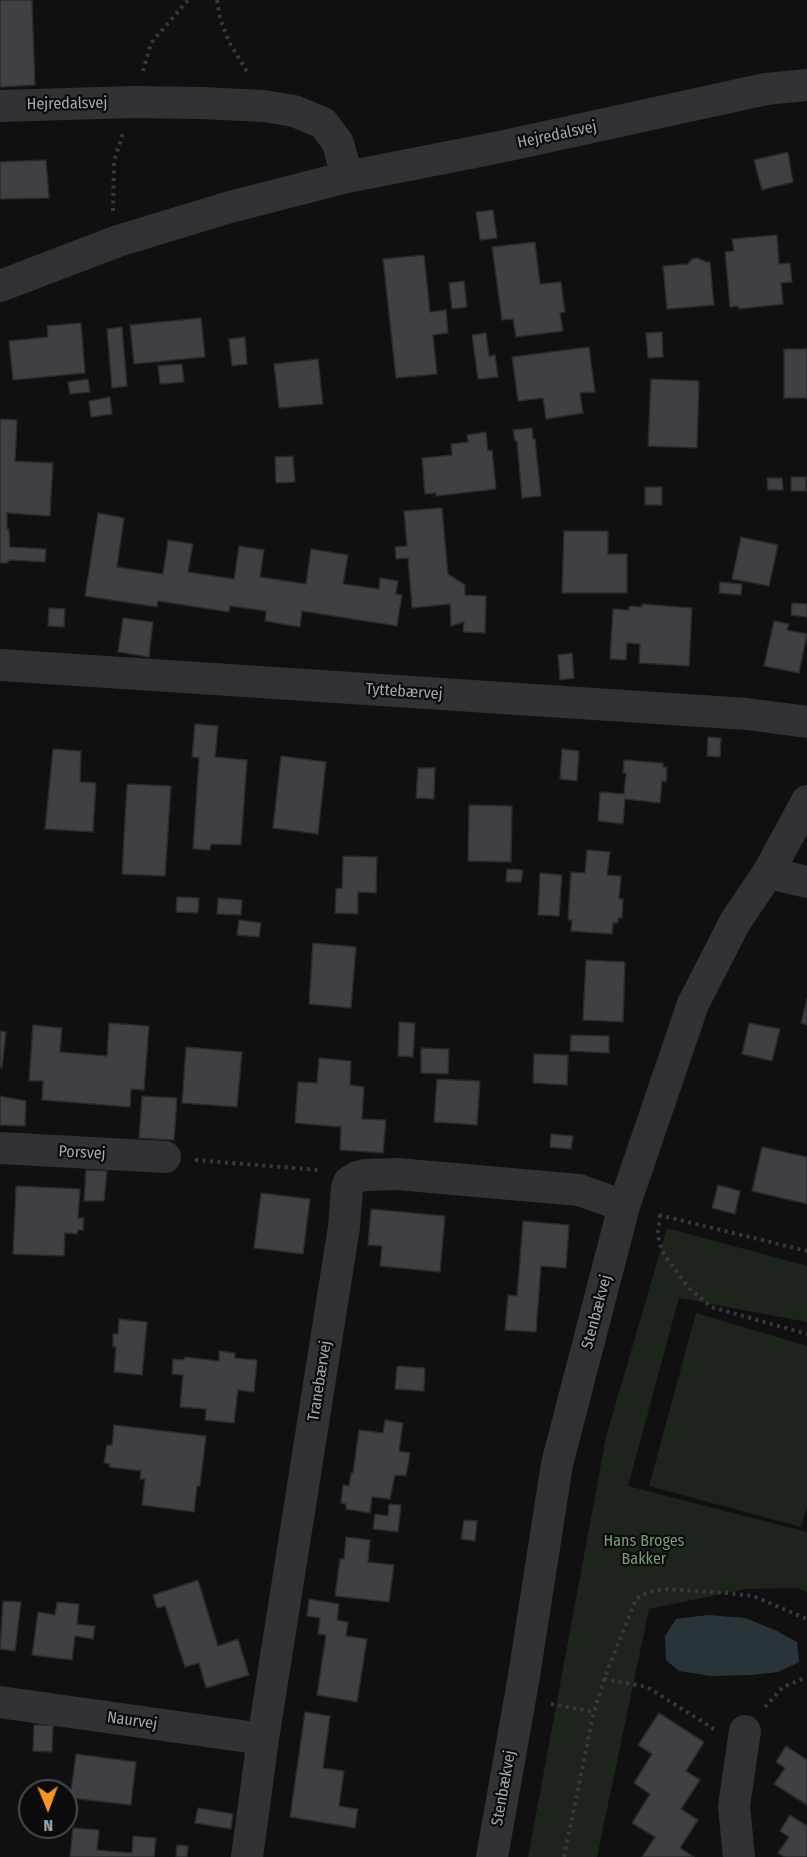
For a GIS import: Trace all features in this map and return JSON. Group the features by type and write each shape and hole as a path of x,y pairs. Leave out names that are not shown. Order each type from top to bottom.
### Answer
{"street":[{"name":"Hejredalsvej","path":"766,89 807,71"},
{"name":"Hejredalsvej","path":"0,286 29,273 118,241 230,207 347,177 500,147 766,89 807,86"},
{"name":"Hejredalsvej","path":"0,106 145,102 264,106 294,111 323,123 338,143 347,177"},
{"name":"Tyttebærvej","path":"0,665 747,714 807,722"},
{"name":"Stenbækvej","path":"492,1857 557,1464 624,1206 693,1004 735,922 768,873 807,801"},
{"path":"768,873 807,882"},
{"name":"Porsvej","path":"0,1148 165,1157"},
{"path":"349,1182 364,1175 397,1174 579,1190 624,1206"},
{"name":"Tranebærvej","path":"247,1857 349,1182"},
{"name":"Naurvej","path":"0,1702 264,1739"},
{"path":"739,1857 734,1806 744,1738"}],"path":[{"path":"217,0 220,18 229,42 248,72 264,106"},
{"path":"165,1157 335,1172 349,1182"},
{"path":"624,1206 807,1251"},
{"path":"660,1215 659,1242 665,1256 688,1287 711,1307 807,1334"},
{"path":"564,1857 604,1679 636,1599 646,1593 663,1589 753,1596 807,1619"},
{"path":"604,1679 646,1687 659,1693 694,1718 744,1738 783,1687 807,1677"},
{"path":"520,1698 595,1712"}],"green space":[{"name":"Hans Broges Bakker","path":"667,1228 807,1266 807,1322 679,1298 628,1486 807,1532 807,1592 797,1588 745,1589 649,1609 597,1857 528,1857 606,1437"},
{"path":"696,1313 807,1346 807,1507 801,1527 649,1486"}],"shaded area":[{"path":"708,1615 745,1618 775,1630 797,1642 799,1662 778,1672 751,1675 711,1676 679,1671 666,1660 665,1636 676,1619"}],"building":[{"path":"0,0 32,0 35,85 0,87"},
{"path":"788,152 793,182 762,190 754,160"},
{"path":"46,160 49,198 0,199 0,162"},
{"path":"493,210 497,238 480,240 476,212"},
{"path":"777,235 779,264 790,263 792,282 781,283 783,304 739,309 738,306 730,307 725,252 734,251 732,239"},
{"path":"535,242 540,284 561,282 565,312 560,313 563,331 516,337 513,319 502,320 492,247"},
{"path":"424,255 430,312 446,310 448,333 433,335 437,374 396,378 383,259"},
{"path":"697,258 710,262 714,305 667,309 663,266 688,264 692,259"},
{"path":"464,281 467,307 452,309 449,283"},
{"path":"201,318 205,357 134,364 130,325"},
{"path":"81,323 85,373 13,380 9,341 48,337 47,326"},
{"path":"122,327 127,386 112,388 107,329"},
{"path":"662,332 663,357 648,358 646,333"},
{"path":"486,333 489,356 495,355 498,377 478,379 472,335"},
{"path":"245,337 247,364 232,366 229,339"},
{"path":"589,347 595,392 580,393 583,413 546,419 543,398 518,401 512,357"},
{"path":"784,349 807,349 807,398 784,398"},
{"path":"318,359 323,404 279,408 274,364"},
{"path":"182,364 184,382 160,384 158,366"},
{"path":"88,379 90,392 70,394 68,382"},
{"path":"651,379 699,381 697,448 648,446"},
{"path":"110,397 112,414 91,417 89,401"},
{"path":"0,419 17,420 15,461 53,463 50,516 7,513 10,547 46,549 45,562 9,560 8,563 0,563"},
{"path":"532,428 541,496 522,498 517,441 515,441 513,430"},
{"path":"486,432 488,451 492,450 496,489 436,496 436,493 425,494 422,458 452,455 451,444 468,442 467,435"},
{"path":"293,456 295,482 276,483 275,457"},
{"path":"791,477 806,477 806,491 791,491"},
{"path":"767,478 782,478 783,490 768,490"},
{"path":"645,487 662,487 662,505 645,505"},
{"path":"442,508 448,574 465,585 465,595 486,596 485,633 463,632 464,622 451,626 450,604 412,608 408,558 396,559 395,547 407,546 404,511"},
{"path":"98,513 124,518 117,567 163,574 168,540 193,544 188,572 234,579 239,546 264,550 260,577 306,584 311,549 348,555 343,584 379,589 380,578 398,581 396,594 402,595 397,626 302,611 300,627 265,621 266,611 230,606 229,612 158,601 157,607 85,596"},
{"path":"564,531 608,531 608,554 627,554 627,593 562,593"},
{"path":"741,537 778,545 769,586 732,579"},
{"path":"720,582 742,584 741,595 719,593"},
{"path":"792,603 807,604 807,617 791,615"},
{"path":"642,604 692,608 689,666 639,663 640,644 627,643 626,660 610,659 613,609 629,610 629,606 642,607"},
{"path":"49,608 65,609 64,627 48,626"},
{"path":"123,618 153,622 149,657 118,652"},
{"path":"774,621 789,624 787,630 807,634 799,673 764,666"},
{"path":"572,653 574,678 560,680 558,655"},
{"path":"195,724 218,726 215,757 247,760 241,845 211,844 210,850 193,849 199,758 192,757"},
{"path":"708,737 721,738 720,757 707,756"},
{"path":"53,749 81,751 80,782 96,783 93,832 45,829"},
{"path":"562,749 579,751 577,781 560,779"},
{"path":"281,756 326,762 318,834 273,828"},
{"path":"624,760 663,763 663,767 667,767 666,782 662,781 660,803 625,799 623,824 598,821 600,792 624,794 626,773 623,773"},
{"path":"418,768 435,768 434,799 416,798"},
{"path":"127,784 171,786 165,876 122,874"},
{"path":"469,805 512,806 511,862 468,861"},
{"path":"587,850 610,852 607,875 621,876 619,899 623,899 622,918 618,918 618,923 613,923 612,934 571,931 572,920 568,920 571,872 585,873"},
{"path":"343,856 377,857 376,893 358,892 358,914 335,913 336,889 342,888"},
{"path":"507,869 523,870 521,882 506,882"},
{"path":"540,873 562,875 559,916 538,915"},
{"path":"177,897 199,898 198,913 176,912"},
{"path":"218,898 242,900 241,915 217,914"},
{"path":"239,920 261,923 259,937 237,935"},
{"path":"313,943 356,947 351,1008 309,1004"},
{"path":"586,960 625,962 623,1022 583,1020"},
{"path":"807,999 807,1025 801,1023"},
{"path":"399,1022 415,1023 413,1057 398,1056"},
{"path":"109,1023 149,1026 144,1090 131,1089 130,1107 42,1100 43,1081 29,1081 33,1025 62,1028 60,1052 107,1056"},
{"path":"749,1023 780,1029 772,1061 742,1054"},
{"path":"0,1031 6,1032 2,1068 0,1067"},
{"path":"571,1035 609,1036 609,1053 570,1051"},
{"path":"186,1047 242,1052 237,1107 182,1103"},
{"path":"421,1048 449,1049 448,1074 421,1073"},
{"path":"534,1054 568,1055 567,1085 533,1083"},
{"path":"319,1058 351,1061 350,1085 364,1087 362,1119 386,1120 383,1153 340,1150 341,1127 295,1123 298,1082 317,1083"},
{"path":"437,1079 480,1081 477,1125 434,1122"},
{"path":"0,1096 26,1101 25,1126 0,1125"},
{"path":"142,1096 177,1098 174,1140 139,1138"},
{"path":"551,1134 573,1136 571,1149 550,1147"},
{"path":"762,1147 807,1157 807,1204 752,1191"},
{"path":"86,1170 107,1171 104,1201 84,1201"},
{"path":"718,1185 740,1191 735,1214 712,1208"},
{"path":"16,1186 80,1189 78,1218 84,1218 83,1230 78,1230 77,1234 65,1233 64,1256 13,1254"},
{"path":"261,1193 310,1199 303,1254 254,1248"},
{"path":"371,1209 445,1216 440,1272 380,1266 382,1246 368,1245"},
{"path":"523,1221 569,1225 566,1268 541,1266 536,1332 505,1330 508,1295 517,1296"},
{"path":"119,1319 147,1322 142,1375 114,1372 116,1347 113,1347 113,1334 118,1334"},
{"path":"219,1351 235,1353 235,1358 257,1360 254,1392 238,1390 234,1423 205,1420 206,1409 180,1407 183,1375 172,1374 173,1359 184,1360 185,1357 219,1361"},
{"path":"397,1366 425,1368 424,1391 395,1389"},
{"path":"385,1420 403,1423 399,1451 410,1453 406,1476 395,1475 390,1499 372,1497 370,1513 346,1509 346,1504 341,1503 343,1485 349,1486 351,1473 353,1473 359,1430 383,1433"},
{"path":"114,1425 206,1436 200,1486 197,1486 194,1512 142,1505 145,1479 140,1479 141,1471 109,1467 110,1464 104,1463 107,1445 112,1445"},
{"path":"389,1504 401,1505 398,1532 373,1529 375,1514 388,1516"},
{"path":"464,1520 477,1521 475,1541 461,1539"},
{"path":"346,1537 370,1540 368,1562 394,1565 389,1602 335,1596 340,1559 344,1559"},
{"path":"198,1580 218,1646 238,1639 249,1675 206,1688 199,1663 185,1667 165,1606 157,1608 153,1595"},
{"path":"309,1599 339,1604 337,1620 348,1622 346,1636 367,1639 357,1702 317,1695 326,1635 318,1634 320,1618 307,1616"},
{"path":"3,1601 21,1602 15,1651 0,1649"},
{"path":"57,1602 79,1604 77,1624 95,1626 93,1639 75,1636 72,1660 32,1655 38,1612 55,1615"},
{"path":"305,1712 330,1716 323,1768 344,1771 339,1806 358,1809 355,1828 290,1817"},
{"path":"659,1713 704,1742 686,1771 700,1780 681,1809 698,1820 680,1848 694,1857 642,1857 655,1837 632,1823 650,1794 634,1783 652,1754 638,1745"},
{"path":"34,1725 53,1725 52,1752 33,1751"},
{"path":"786,1746 807,1760 807,1805 774,1784 785,1768 776,1762"},
{"path":"76,1754 136,1762 131,1805 78,1799 78,1779 73,1779"},
{"path":"198,1808 233,1814 231,1829 195,1823"},
{"path":"790,1815 807,1826 807,1857 785,1857 778,1853 789,1837 780,1831"},
{"path":"78,1828 99,1830 97,1850 132,1853 133,1836 156,1838 154,1857 70,1857 72,1839 78,1839"},
{"path":"177,1845 188,1846 187,1857 176,1857"}]}
